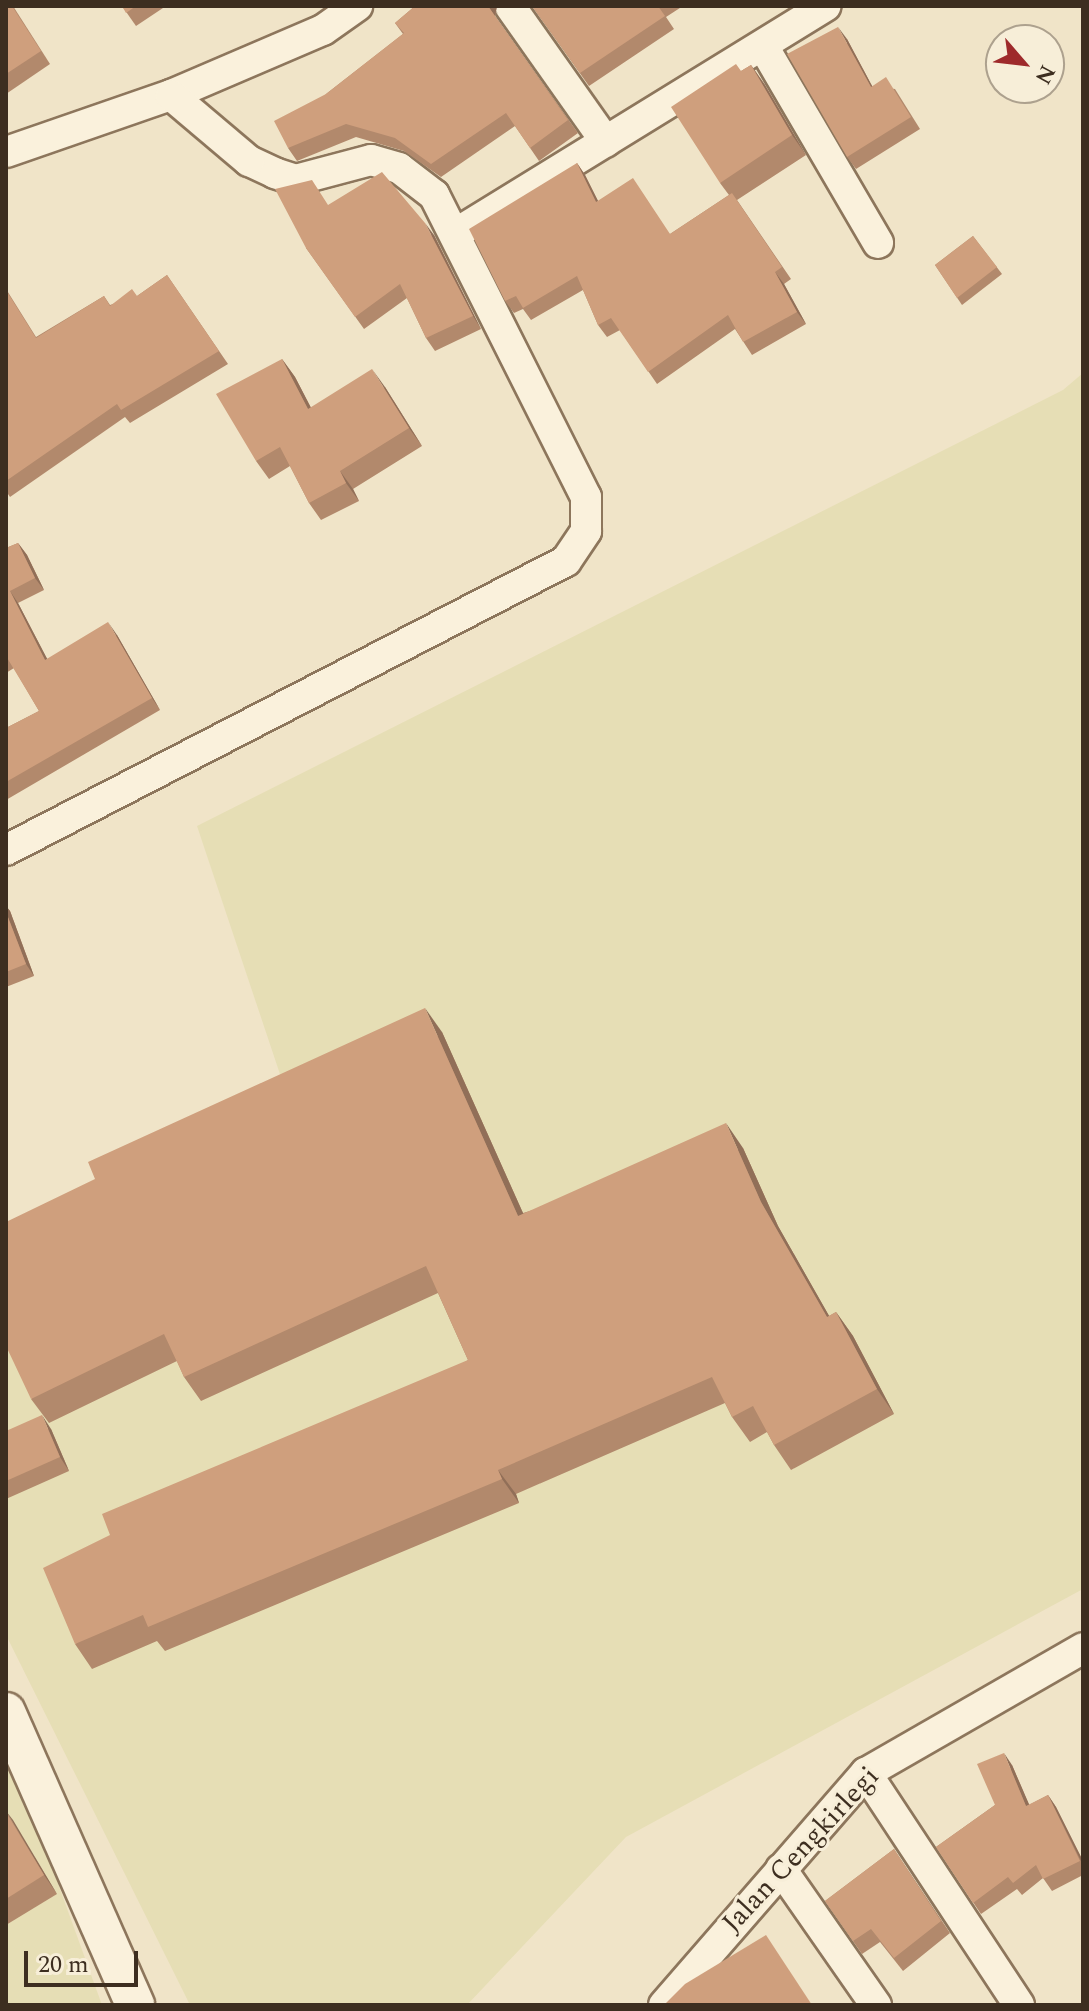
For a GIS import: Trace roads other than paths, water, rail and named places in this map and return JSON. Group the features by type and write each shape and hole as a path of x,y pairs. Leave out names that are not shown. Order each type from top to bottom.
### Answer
{"street":[{"path":"6,152 171,95 323,30 357,6"},
{"path":"510,6 606,142"},
{"path":"455,234 825,6"},
{"path":"763,46 878,243"},
{"path":"6,850 164,775 566,561 586,531 586,497 434,195 399,168 371,160 296,180 275,173 249,161 171,95"},
{"name":"Jalan Cengkirlegi","path":"664,2005 866,1773 1083,1648"},
{"path":"6,1712 135,2005"},
{"path":"866,1773 1019,2005"},
{"path":"781,1869 876,2005"}]}
